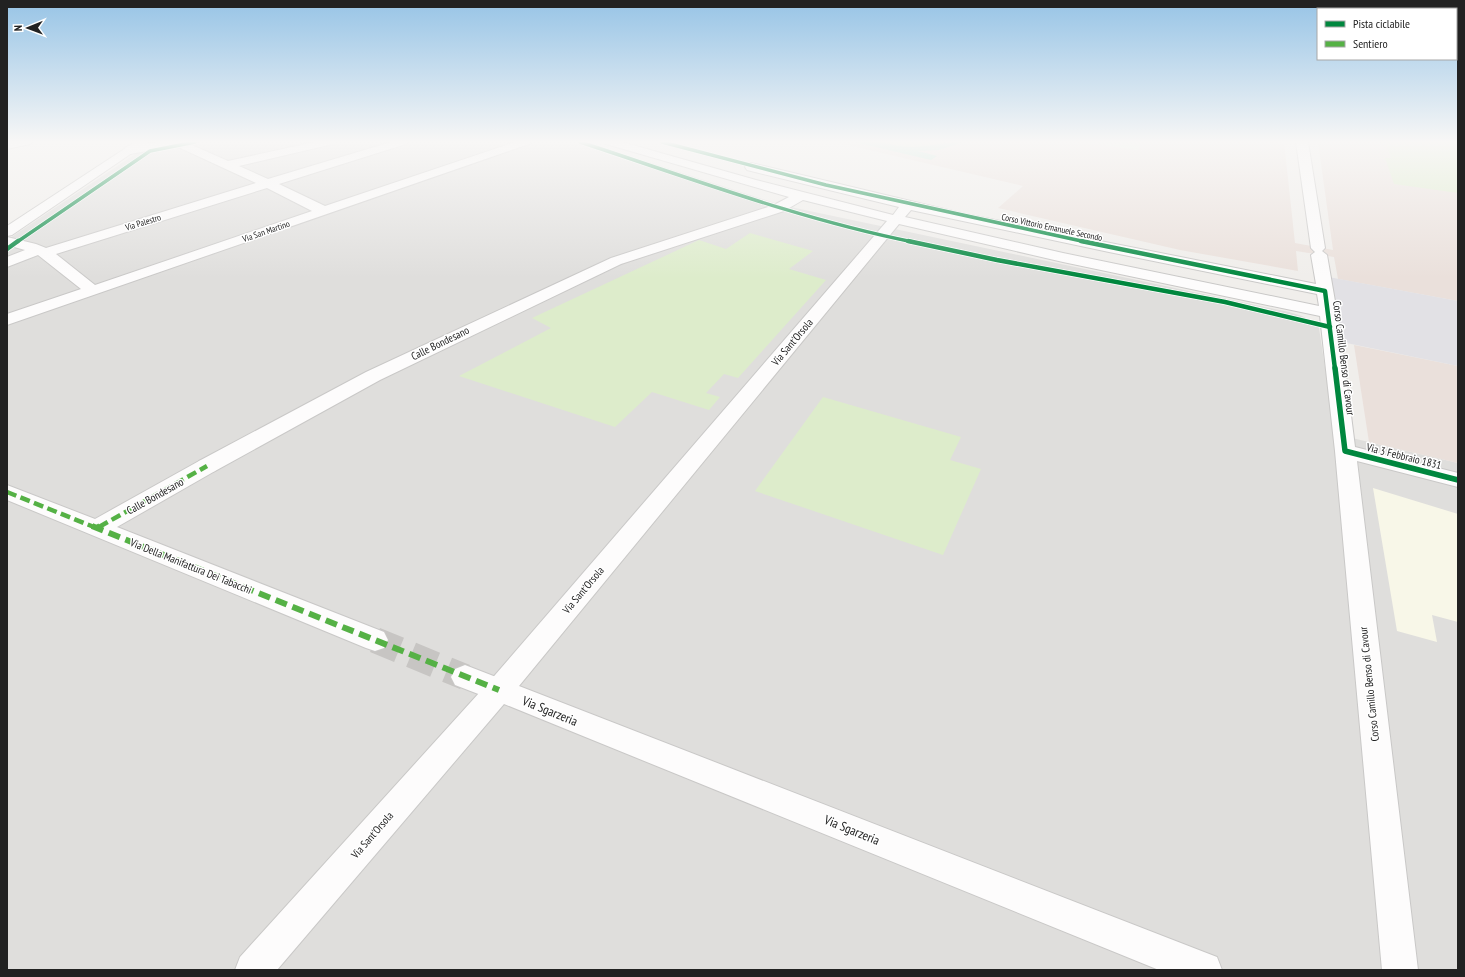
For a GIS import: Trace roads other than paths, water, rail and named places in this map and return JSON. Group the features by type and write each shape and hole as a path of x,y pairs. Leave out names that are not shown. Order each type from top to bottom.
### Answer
{"street":[{"path":"7,232 74,188"},
{"name":"Via Palestro","path":"7,262 256,188"},
{"path":"275,188 324,212"},
{"name":"Via San Martino","path":"7,320 394,188"},
{"name":"Corso Vittorio Emanuele Secondo","path":"770,188 800,196 1042,234 1325,291"},
{"name":"Corso Vittorio Emanuele Secondo","path":"821,188 902,212 971,237 1328,313"},
{"name":"Corso Camillo Benso di Cavour","path":"1309,188 1328,313 1345,451 1400,970"},
{"name":"Calle Bondesano","path":"97,528 373,376 581,277 616,261 779,208 800,196"},
{"name":"Via Sant'Orsola","path":"253,970 499,690 902,212"},
{"path":"7,241 42,251 92,291"},
{"name":"Via 3 Febbraio 1831","path":"1345,451 1458,480"},
{"name":"Via Della Manifattura Dei Tabacchi","path":"7,492 375,640"},
{"path":"465,677 499,690"},
{"name":"Via Sgarzeria","path":"499,690 1204,970"}],"tunnel":[{"path":"375,640 465,677"}]}
